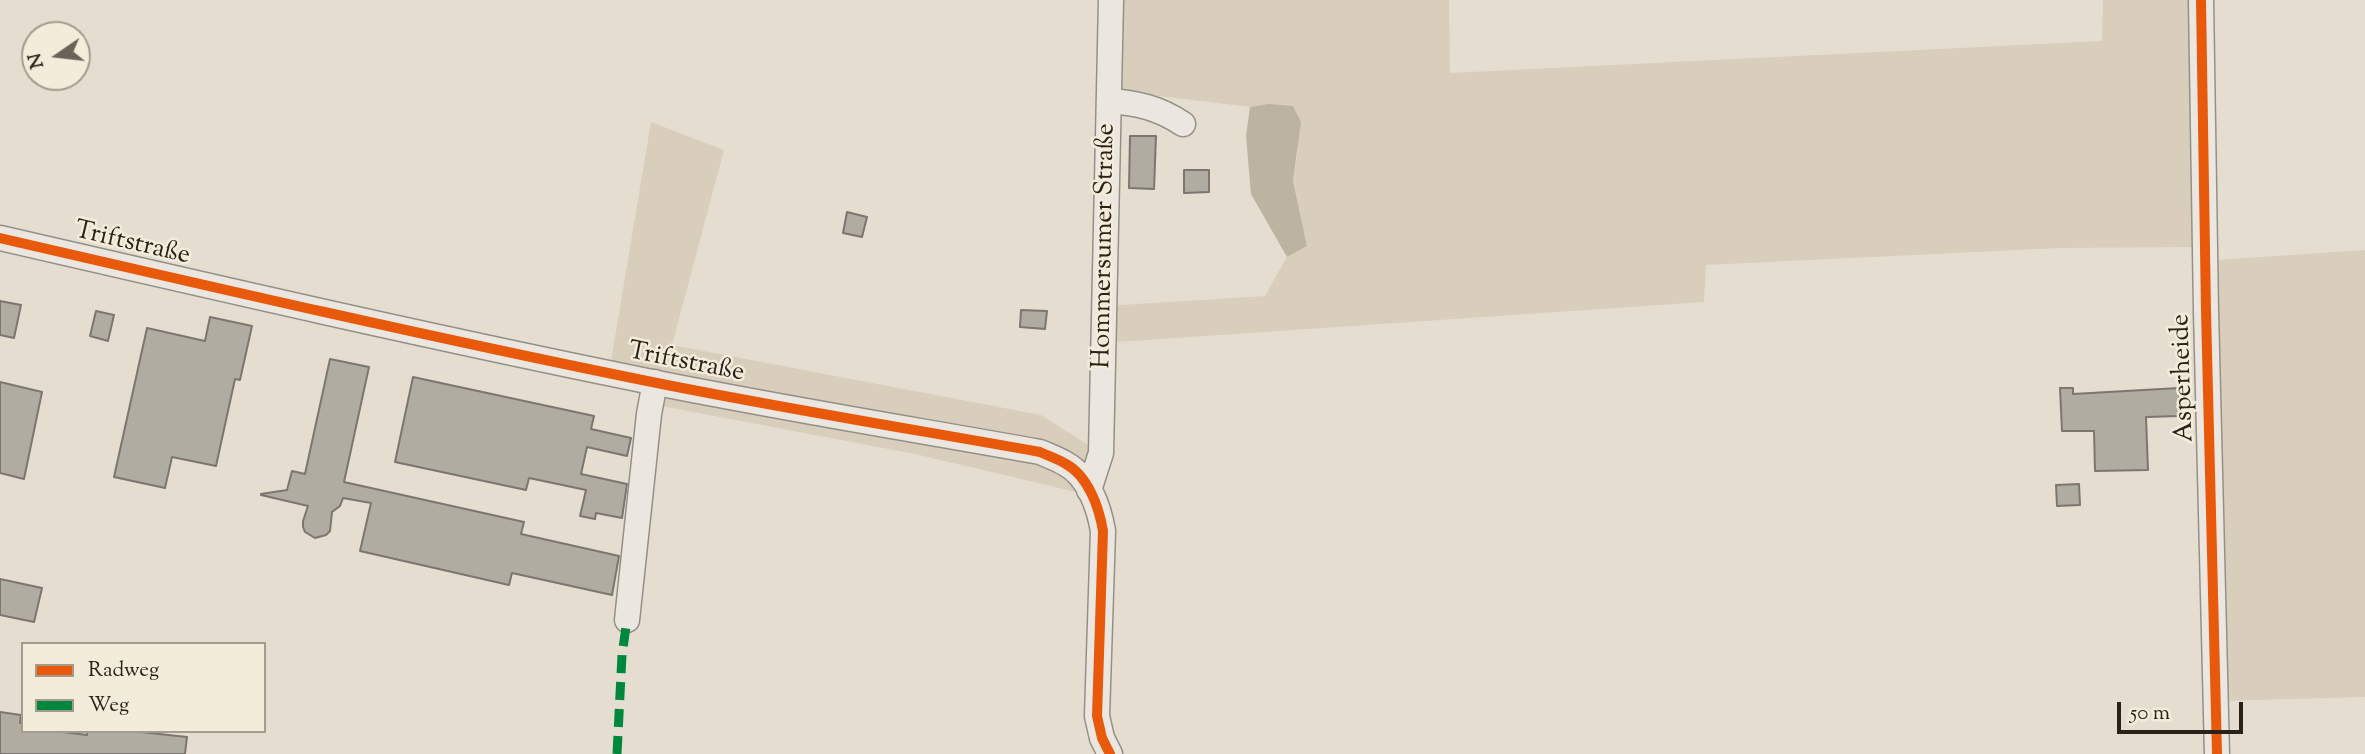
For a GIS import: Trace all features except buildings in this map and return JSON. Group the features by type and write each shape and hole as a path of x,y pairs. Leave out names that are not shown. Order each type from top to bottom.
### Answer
{"street":[{"name":"Hommersumer Straße","path":"1089,490 1101,453 1111,0"},
{"name":"Asperheide","path":"2201,0 2205,297 2217,754"},
{"path":"1109,102 1148,106 1183,124"},
{"name":"Triftstraße","path":"0,238 309,309 655,383 1040,452 1068,464 1079,474 1089,490 1100,513 1103,531 1097,716 1102,738 1110,754"},
{"name":"Triftstraße","path":"627,620 649,414 655,383"}],"shaded area":[{"path":"1111,0 1449,0 1450,73 2102,41 2103,0 2195,0 2199,247 2060,248 1706,265 1704,302 1103,343 1104,306 1265,296 1287,257 1307,246 1293,181 1298,150 1268,104 1250,107 1109,90"},
{"path":"1268,104 1293,106 1301,122 1293,181 1307,246 1287,257 1251,194 1246,136 1250,107"},
{"path":"651,122 724,150 672,345 1041,415 1101,453 1089,490 1072,491 915,454 651,404 654,382 609,373"},
{"path":"2365,250 2365,697 2216,701 2216,260"}],"marked path":[{"path":"617,754 622,655 627,620"}],"cycle path":[{"path":"2201,0 2217,754"},
{"path":"0,238 570,365 749,401 1040,452 1057,459 1074,469 1086,484 1099,512 1103,531 1097,716 1102,738 1110,754"}]}
